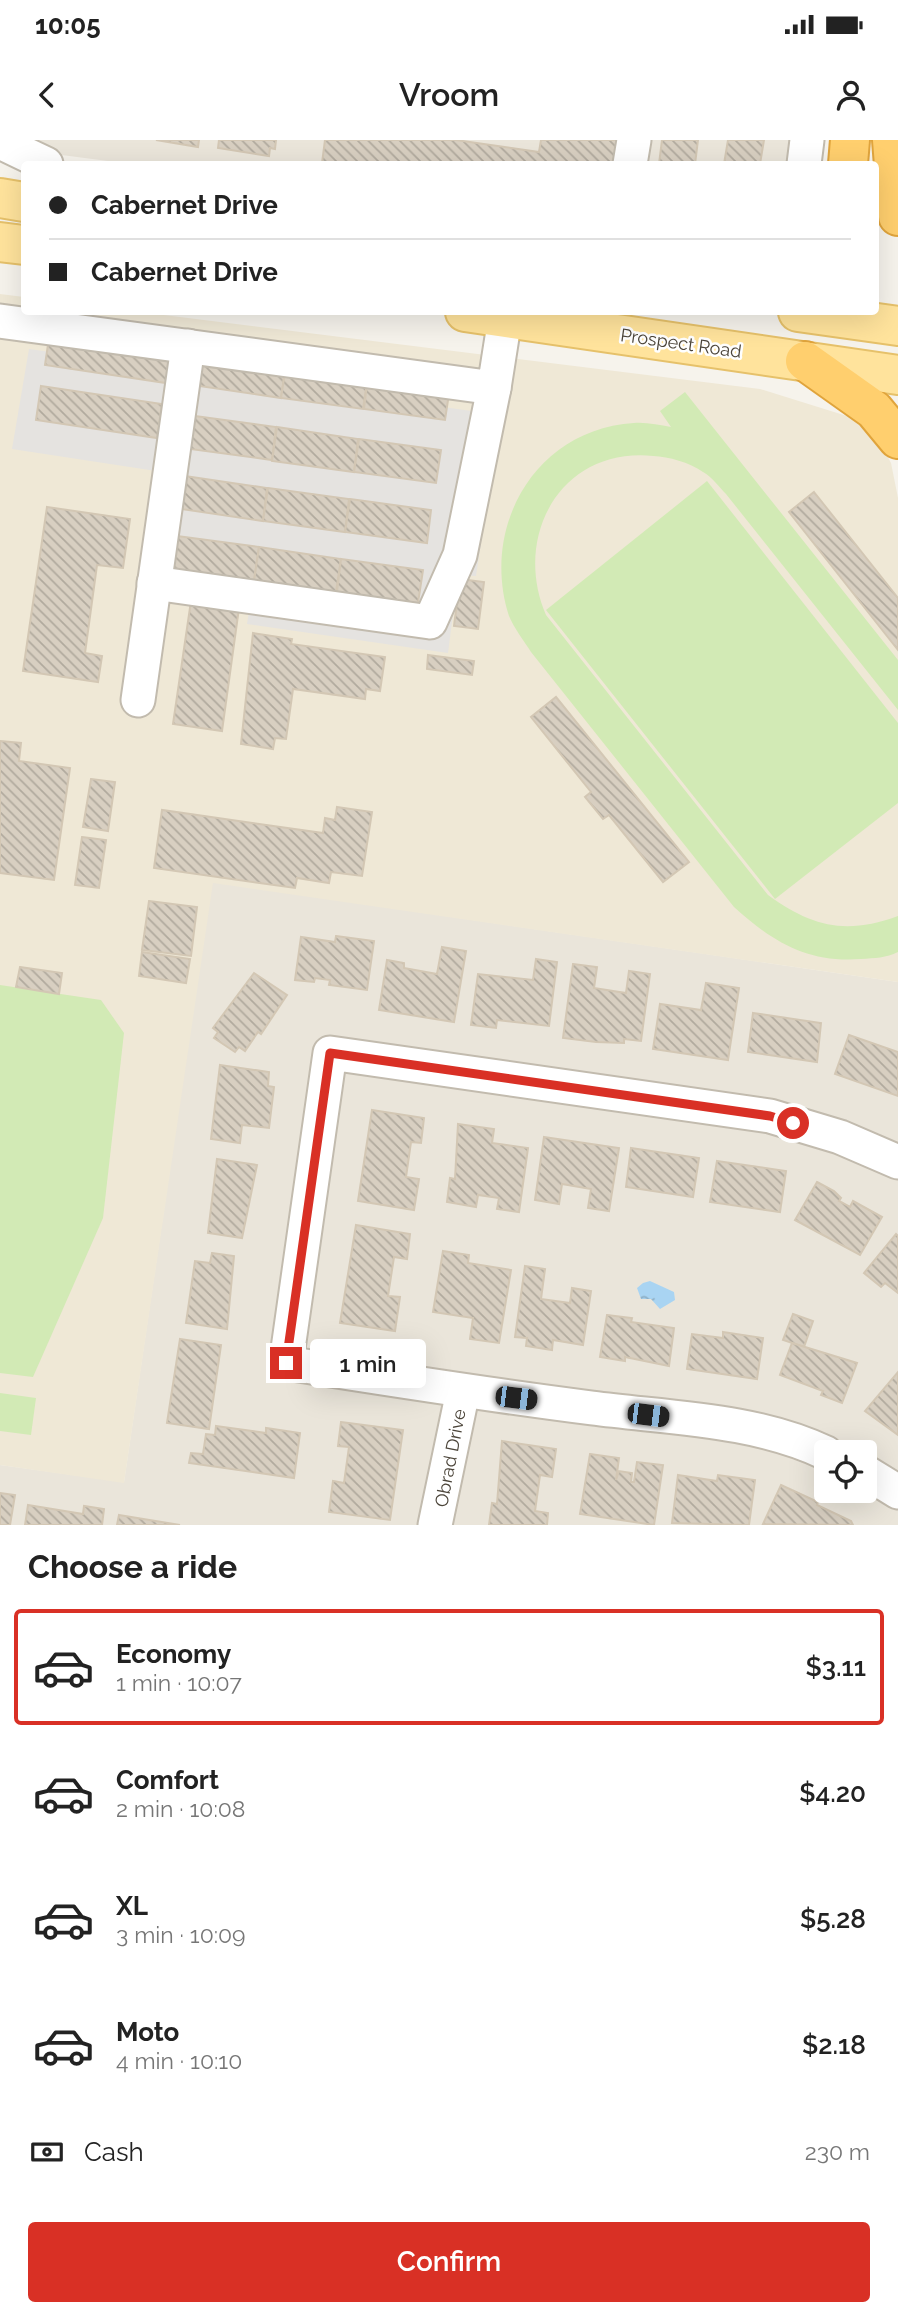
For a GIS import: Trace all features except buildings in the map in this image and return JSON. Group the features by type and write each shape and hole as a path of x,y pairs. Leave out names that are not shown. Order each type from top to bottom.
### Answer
{"highway":[{"path":"848,161 850,140"},
{"path":"892,140 898,216"},
{"path":"805,361 874,410 898,439"}],"main road":[{"path":"0,198 21,202"},
{"path":"0,242 21,245"},
{"name":"Prospect Road","path":"485,315 898,375"},
{"path":"819,315 898,326"}],"street":[{"path":"631,161 634,140"},
{"path":"804,161 807,140"},
{"path":"0,142 40,161"},
{"path":"154,583 430,621 460,555 494,388 505,318"},
{"path":"0,321 494,388"},
{"path":"138,700 188,346"},
{"path":"814,1447 799,1440 726,1425 463,1391 286,1363 330,1053 770,1116 840,1137 898,1162"},
{"name":"Obrad Drive","path":"435,1525 463,1391"},
{"path":"877,1479 898,1492"}],"shaded area":[{"path":"0,140 796,140 792,161 108,161 0,147"},
{"path":"0,294 21,297 21,315 164,315 760,389 850,417 877,438 891,463 898,498 898,982 213,883 124,1483 0,1465"},
{"path":"29,349 500,415 476,576 458,575 448,653 247,624 250,606 141,592 156,471 12,449"},
{"path":"212,882 898,982 898,1525 0,1525 0,1465 124,1482"}],"green space":[{"path":"685,392 898,660 898,710 726,494 706,474 679,461 653,456 621,457 593,466 570,482 552,503 541,528 535,556 537,585 546,615 768,895 800,914 830,925 862,925 898,916 898,952 894,954 876,958 842,959 807,954 777,940 734,907 531,652 509,616 502,582 503,549 510,517 524,488 544,463 569,443 599,429 634,423 671,427 660,411"},
{"path":"707,481 898,723 898,803 775,899 546,610"},
{"path":"0,985 101,1000 124,1033 103,1218 33,1377 0,1373"},
{"path":"0,1393 36,1398 31,1435 0,1431"}],"water":[{"path":"650,1281 674,1292 675,1300 660,1309 651,1299 641,1299 637,1288"}],"route":[{"path":"286,1363 330,1053 770,1116 793,1123"}]}
